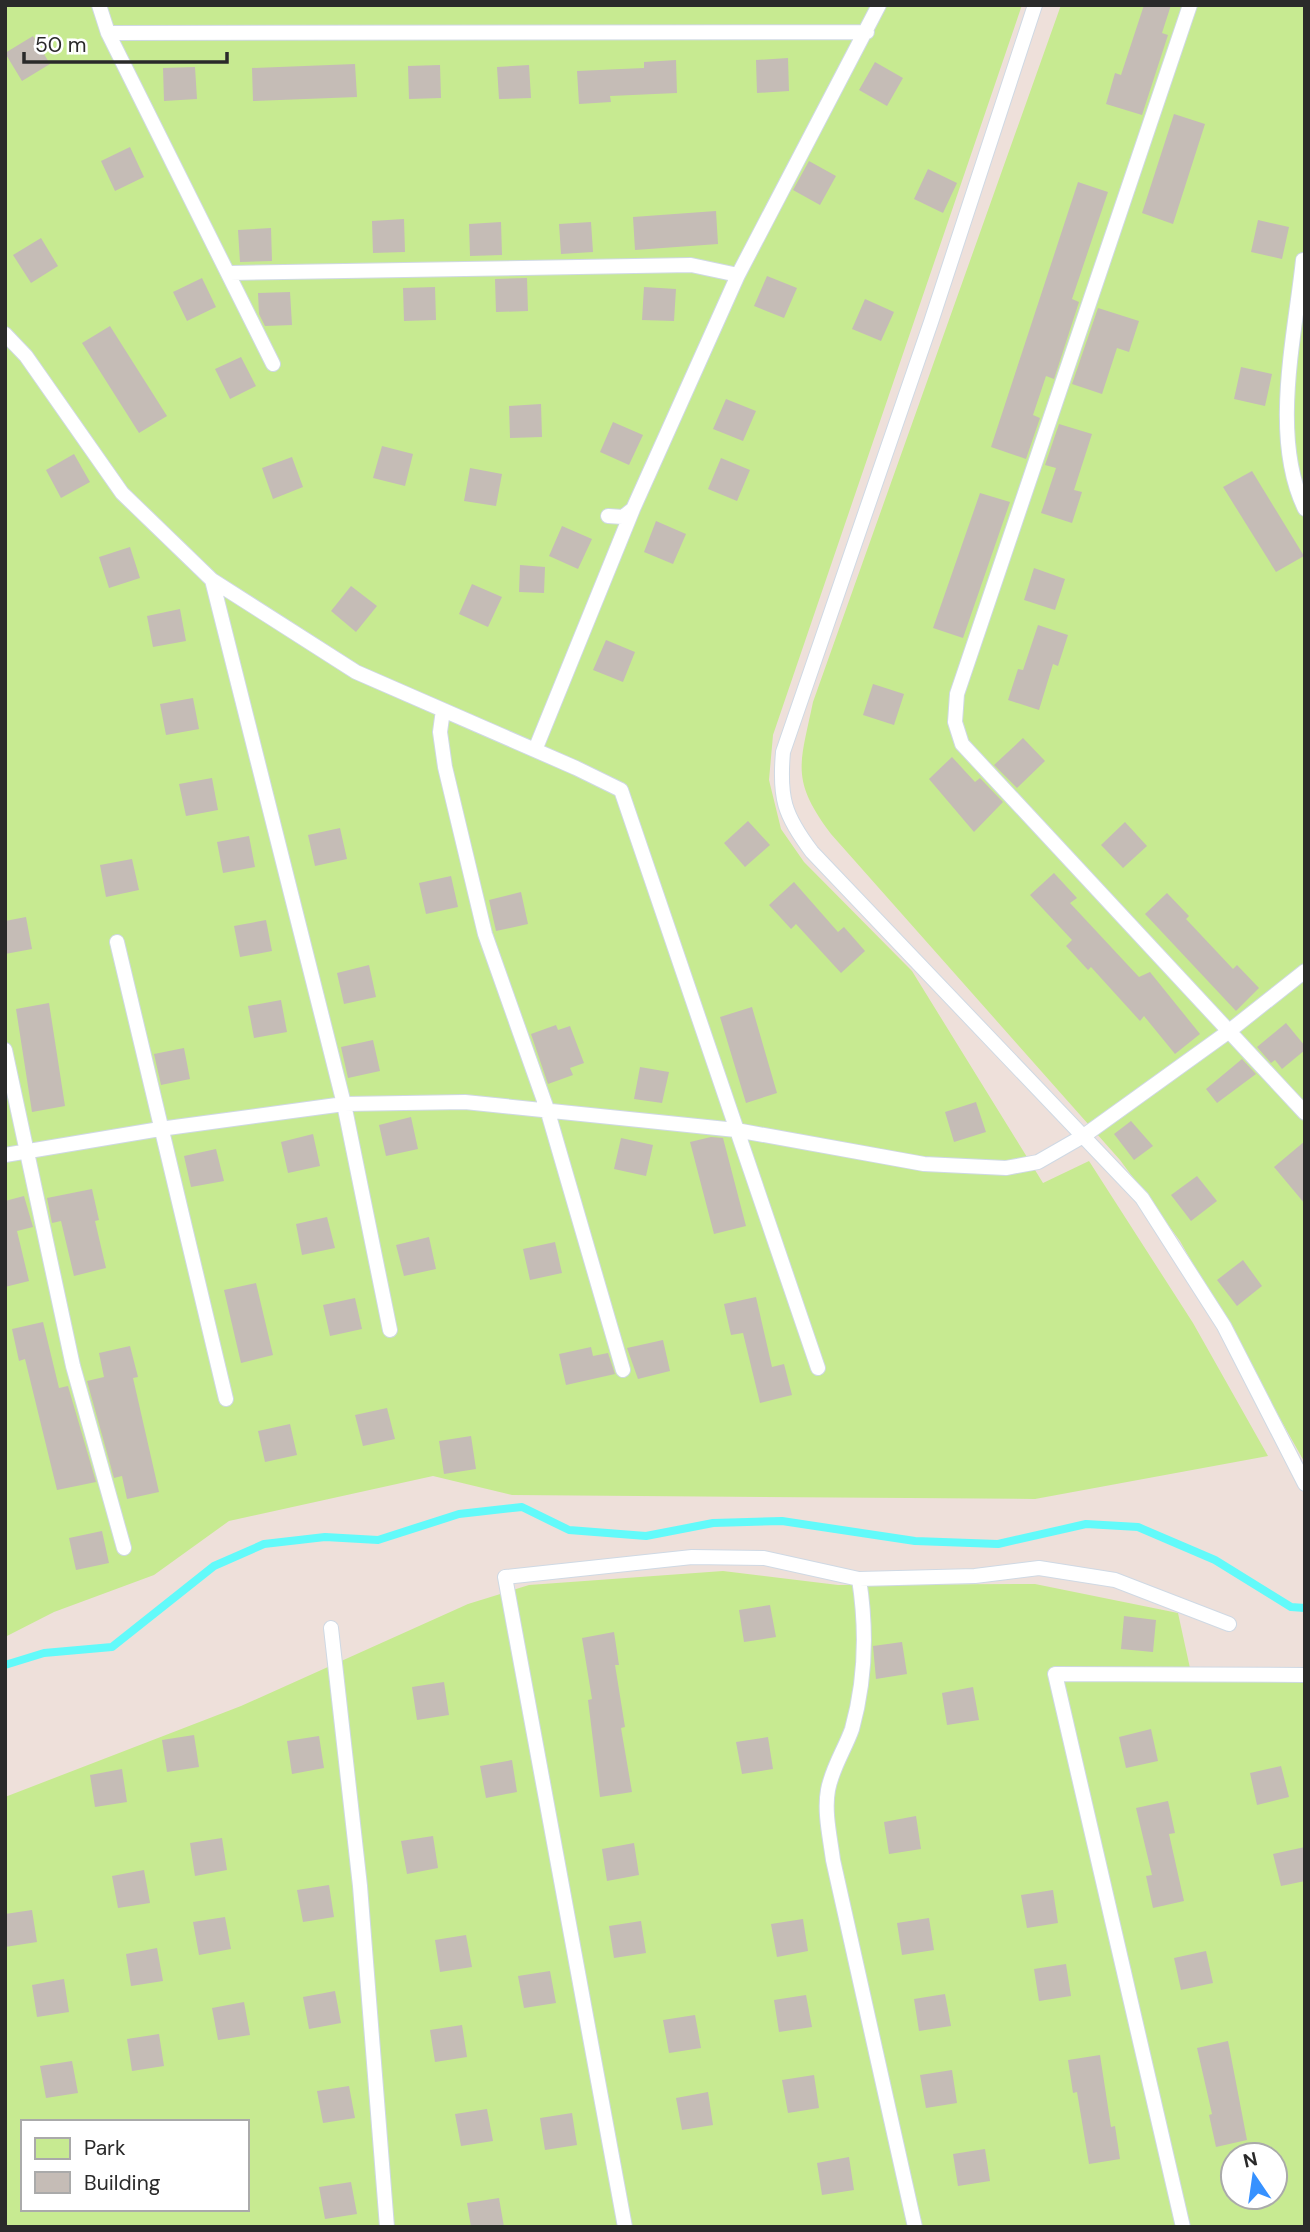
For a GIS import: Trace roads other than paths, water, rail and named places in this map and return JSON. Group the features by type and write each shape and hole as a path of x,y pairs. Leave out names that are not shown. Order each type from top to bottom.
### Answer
{"lane":[{"path":"99,5 108,33 230,273 273,364"},
{"path":"535,750 634,509 738,275 879,5"},
{"path":"1035,5 931,322 783,752 780,789 789,823 811,852 1085,1135 1142,1198 1224,1326 1305,1484"},
{"path":"1190,5 957,694 955,722 962,744 1305,1113"},
{"path":"108,33 867,32"},
{"path":"1303,260 1286,423 1289,466 1305,509"},
{"path":"230,273 691,265 738,275"},
{"path":"5,334 26,356 122,493 212,580 356,672 621,790 818,1368"},
{"path":"608,516 623,516 634,509"},
{"path":"212,580 344,1104 390,1330"},
{"path":"443,710 440,732 445,767 485,934 547,1110 623,1370"},
{"path":"117,942 226,1399"},
{"path":"5,1155 160,1129 344,1104 465,1102 736,1130 924,1164 1006,1168 1038,1162 1085,1135 1228,1032 1305,971"},
{"path":"5,1050 29,1151 73,1366 124,1548"},
{"path":"625,2227 505,1577 692,1557 764,1558 859,1579 975,1576 1039,1568 1115,1580 1229,1624"},
{"path":"859,1579 865,1617 865,1665 851,1730 828,1789 828,1819 834,1860 915,2227"},
{"path":"331,1628 360,1886 387,2227"},
{"path":"1183,2227 1055,1674 1305,1675"}],"waterway":[{"path":"5,1665 44,1653 112,1647 214,1566 264,1544 325,1537 378,1540 459,1514 522,1507 569,1530 646,1536 713,1523 782,1521 915,1541 998,1544 1086,1524 1138,1527 1215,1560 1291,1607 1305,1608"}]}
